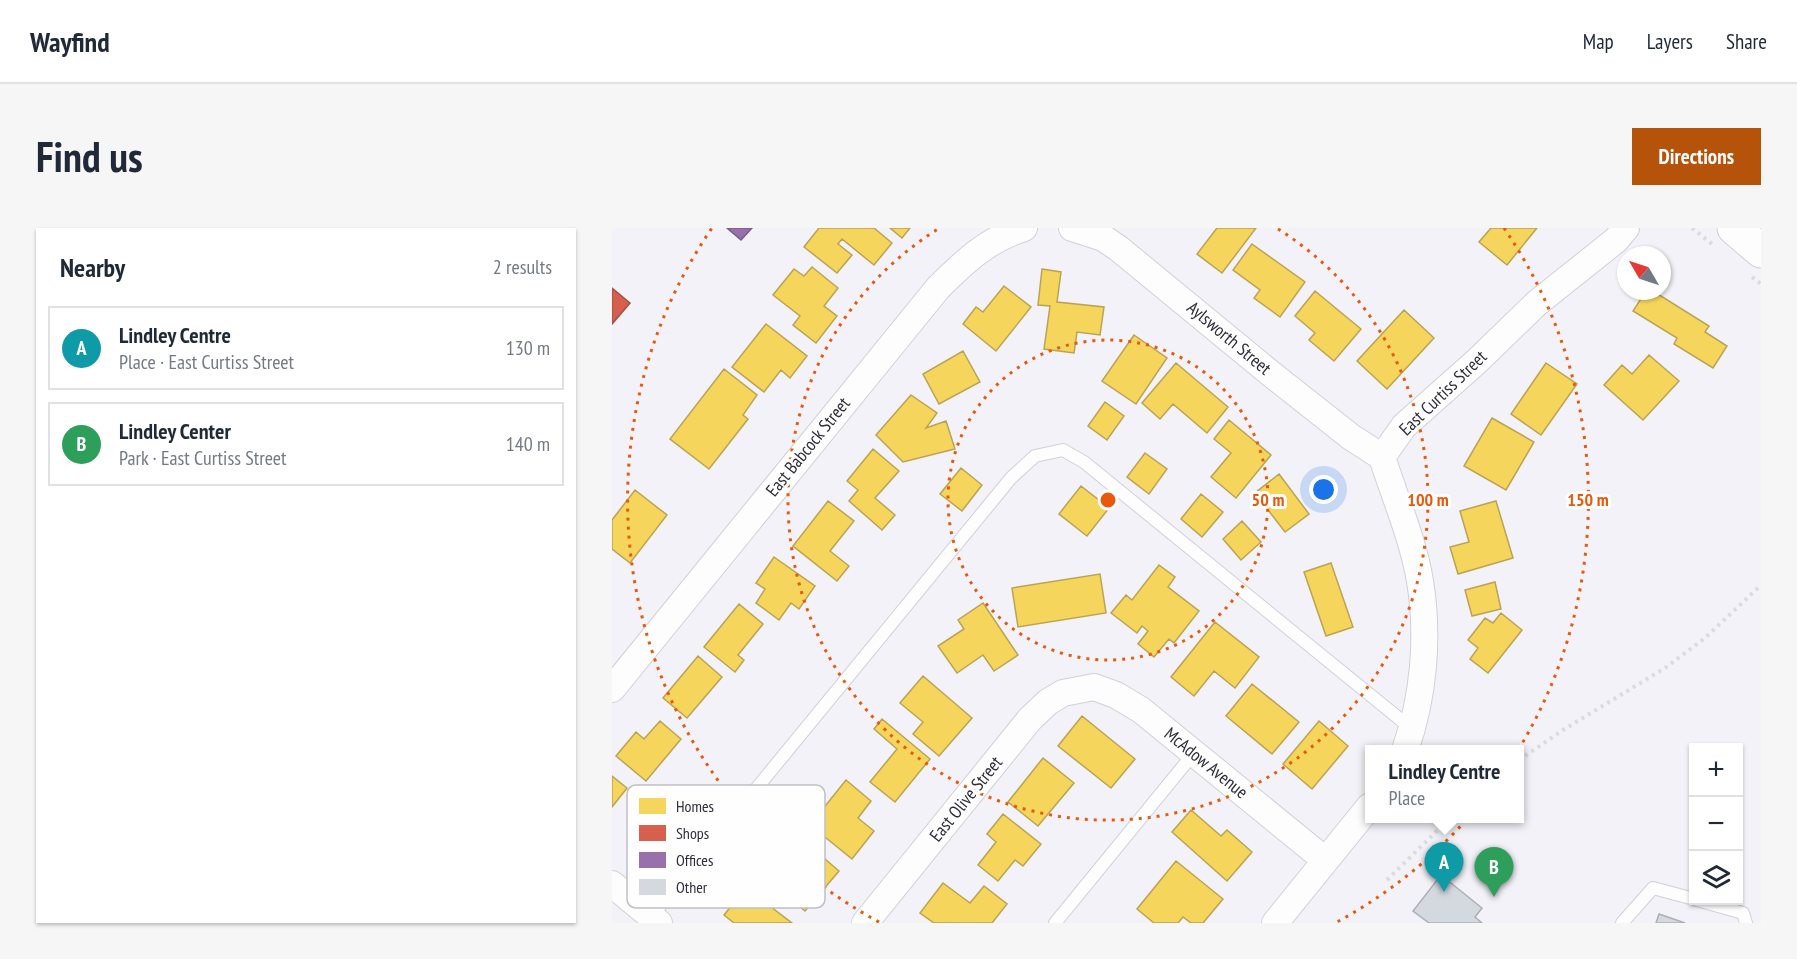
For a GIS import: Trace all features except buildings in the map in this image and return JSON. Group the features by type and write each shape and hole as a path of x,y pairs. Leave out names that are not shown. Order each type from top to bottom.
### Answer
{"main road":[{"path":"1734,228 1761,251"}],"street":[{"name":"East Babcock Street","path":"612,689 938,288 966,260 989,243 1024,228"},
{"name":"Aylsworth Street","path":"1072,228 1103,238 1119,248 1279,380 1351,437 1382,457"},
{"name":"East Curtiss Street","path":"1382,457 1404,426 1476,362 1537,303 1616,240 1626,228"},
{"path":"1382,457 1420,580 1424,622 1420,690 1408,740"},
{"name":"McAdow Avenue","path":"1077,690 1094,687 1116,695 1141,710 1326,860"},
{"name":"East Olive Street","path":"865,923 1030,719 1055,697 1077,690"},
{"path":"1275,923 1365,812"},
{"path":"612,884 627,897"},
{"path":"641,908 655,920"}],"lane":[{"path":"764,785 1004,487 1035,456 1063,450 1084,462 1408,740"},
{"path":"1055,923 1194,753"},
{"path":"1622,923 1653,888 1689,898"},
{"path":"1713,905 1743,913 1746,923"},
{"path":"655,920 665,908"}],"path":[{"path":"1524,757 1665,668 1705,638 1761,585"},
{"path":"1387,880 1446,823"}],"place":[{"name":"Lindley Centre","path":"1444,892"},
{"name":"Lindley Center","path":"1494,897"}]}
